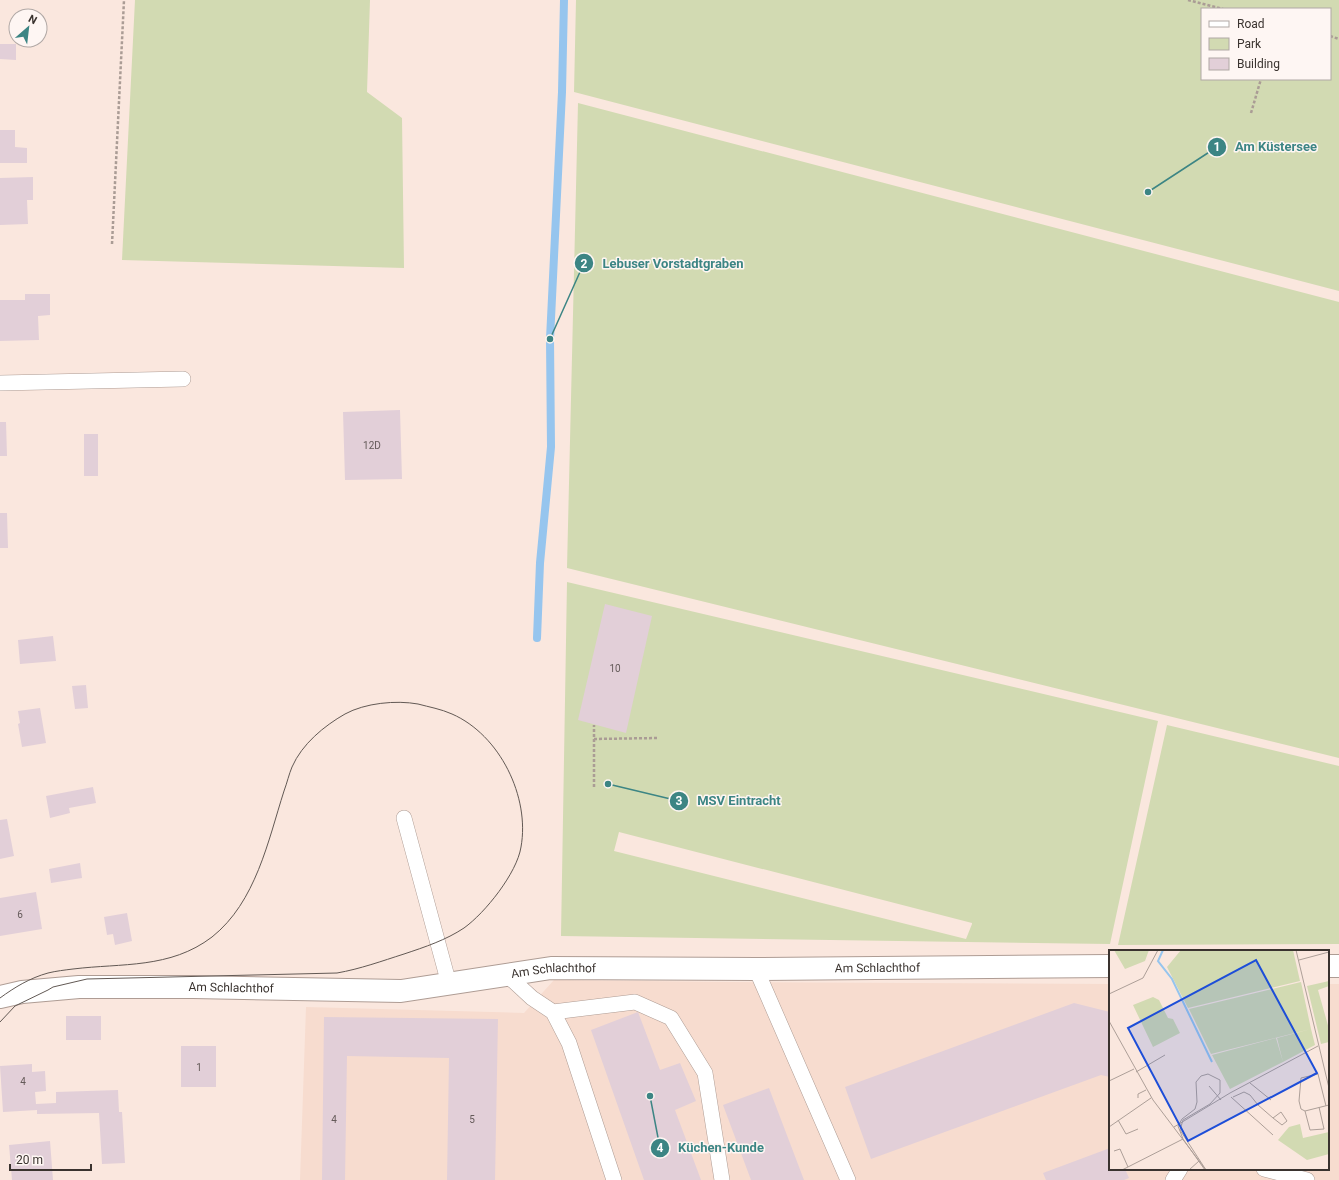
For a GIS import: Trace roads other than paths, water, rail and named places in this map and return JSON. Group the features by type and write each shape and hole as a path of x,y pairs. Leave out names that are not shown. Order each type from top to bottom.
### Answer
{"street":[{"name":"Am Schlachthof","path":"0,997 22,992 79,987 193,987 401,991 551,968 756,969 1109,966"}],"lane":[{"path":"0,383 183,379"},
{"path":"404,818 449,984"},
{"path":"756,969 848,1180"},
{"path":"507,975 532,998 553,1012 569,1043 614,1180"},
{"path":"553,1012 635,1002 671,1018 705,1073 722,1180"},
{"path":"1173,1180 1179,1170"},
{"path":"1268,1170 1307,1180"}],"waterway":[{"path":"537,638 540,563 551,447 550,339 562,92 564,0"}],"tram line":[{"path":"0,998 23,983 48,973 162,960 179,955 212,937 227,923 240,906 250,889 266,850 290,773 296,759 314,736 337,719 353,710 381,703 400,702 418,704 448,712 469,724 484,737 497,752 508,770 516,788 521,808 523,828 521,847 513,869 499,892 481,913 464,928 443,940 363,967 337,973 87,979 53,987 15,1006 0,1022"}],"place":[{"name":"Am Küstersee","path":"1148,192"},
{"name":"Lebuser Vorstadtgraben","path":"550,339"},
{"name":"MSV Eintracht","path":"608,784"},
{"name":"Küchen-Kunde","path":"650,1096"}]}
